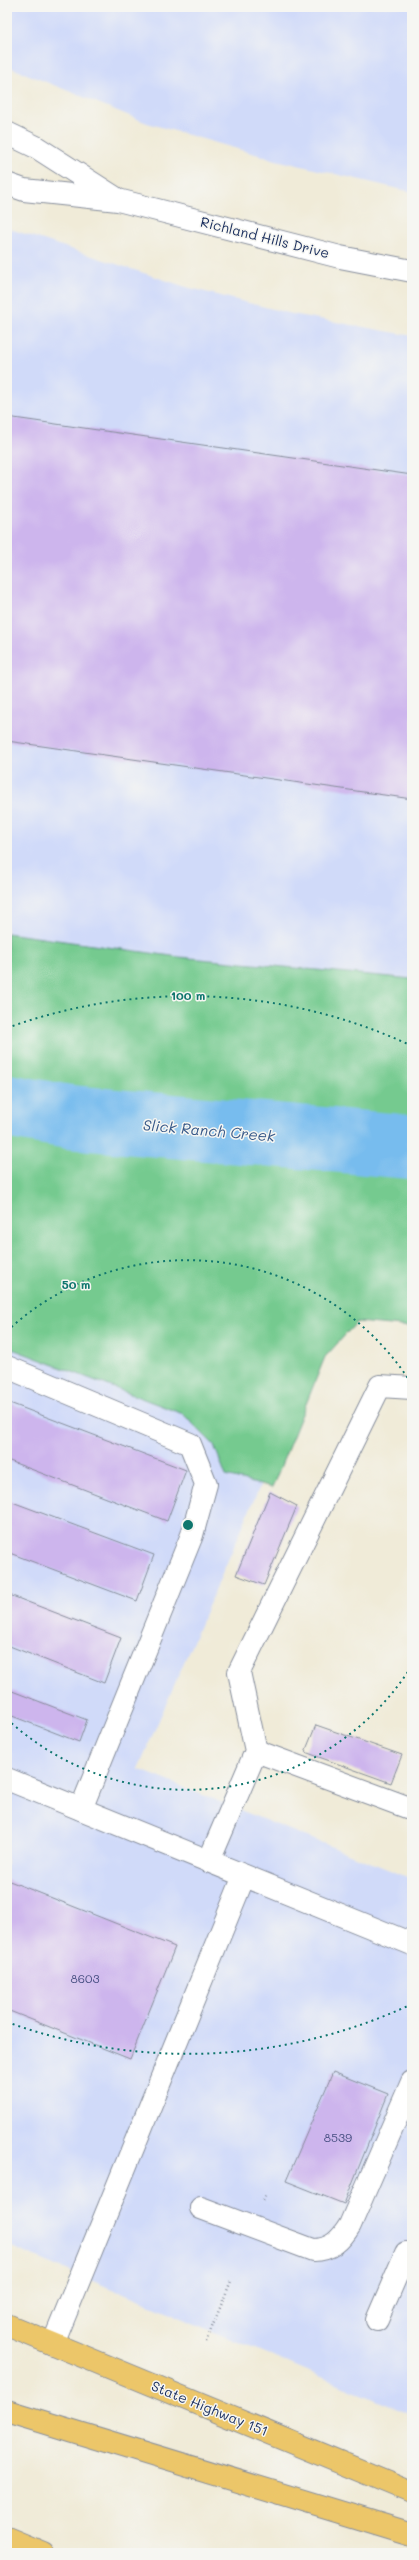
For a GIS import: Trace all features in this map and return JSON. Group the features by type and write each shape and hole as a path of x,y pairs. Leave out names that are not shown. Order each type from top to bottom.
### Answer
{"main road":[{"name":"State Highway 151","path":"7,2325 412,2492"},
{"path":"7,2411 412,2534"},
{"path":"7,2538 43,2553"}],"street":[{"name":"Richland Hills Drive","path":"7,134 36,148 118,200"},
{"name":"Richland Hills Drive","path":"7,184 24,190 118,200 340,257 412,271"},
{"path":"7,1367 190,1444 206,1484 192,1535 81,1809"},
{"path":"209,1861 256,1751 239,1672 380,1386 412,1388"},
{"path":"256,1751 412,1809"},
{"path":"7,1779 412,1944"},
{"path":"53,2344 244,1876"},
{"path":"201,2208 313,2250 330,2247 339,2241 350,2225 412,2082"},
{"path":"377,2320 410,2250"}],"path":[{"path":"206,2342 231,2281"}],"shaded area":[{"path":"7,7 412,7 412,192 276,160 147,123 7,66"},
{"path":"7,228 186,287 292,314 412,336 412,996 7,951"},
{"path":"7,1283 335,1312 138,1769 412,1879 412,2415 7,2245"}],"green space":[{"path":"7,933 179,957 412,979 412,1327 357,1322 325,1357 272,1488 226,1476 214,1445 183,1414 7,1347"}],"building":[{"path":"7,417 412,475 412,799 7,741"},
{"path":"7,1402 186,1470 167,1521 7,1460"},
{"path":"270,1492 297,1506 264,1585 236,1575"},
{"path":"7,1500 154,1555 137,1601 7,1552"},
{"path":"7,1594 121,1638 104,1683 7,1645"},
{"path":"7,1689 87,1720 79,1742 7,1714"},
{"path":"316,1725 402,1755 391,1783 305,1752"},
{"path":"7,1880 175,1947 130,2059 7,2010"},
{"path":"333,2072 388,2094 344,2204 286,2181"}],"waterway":[{"name":"Slick Ranch Creek","path":"7,1106 69,1117 412,1147"}]}
